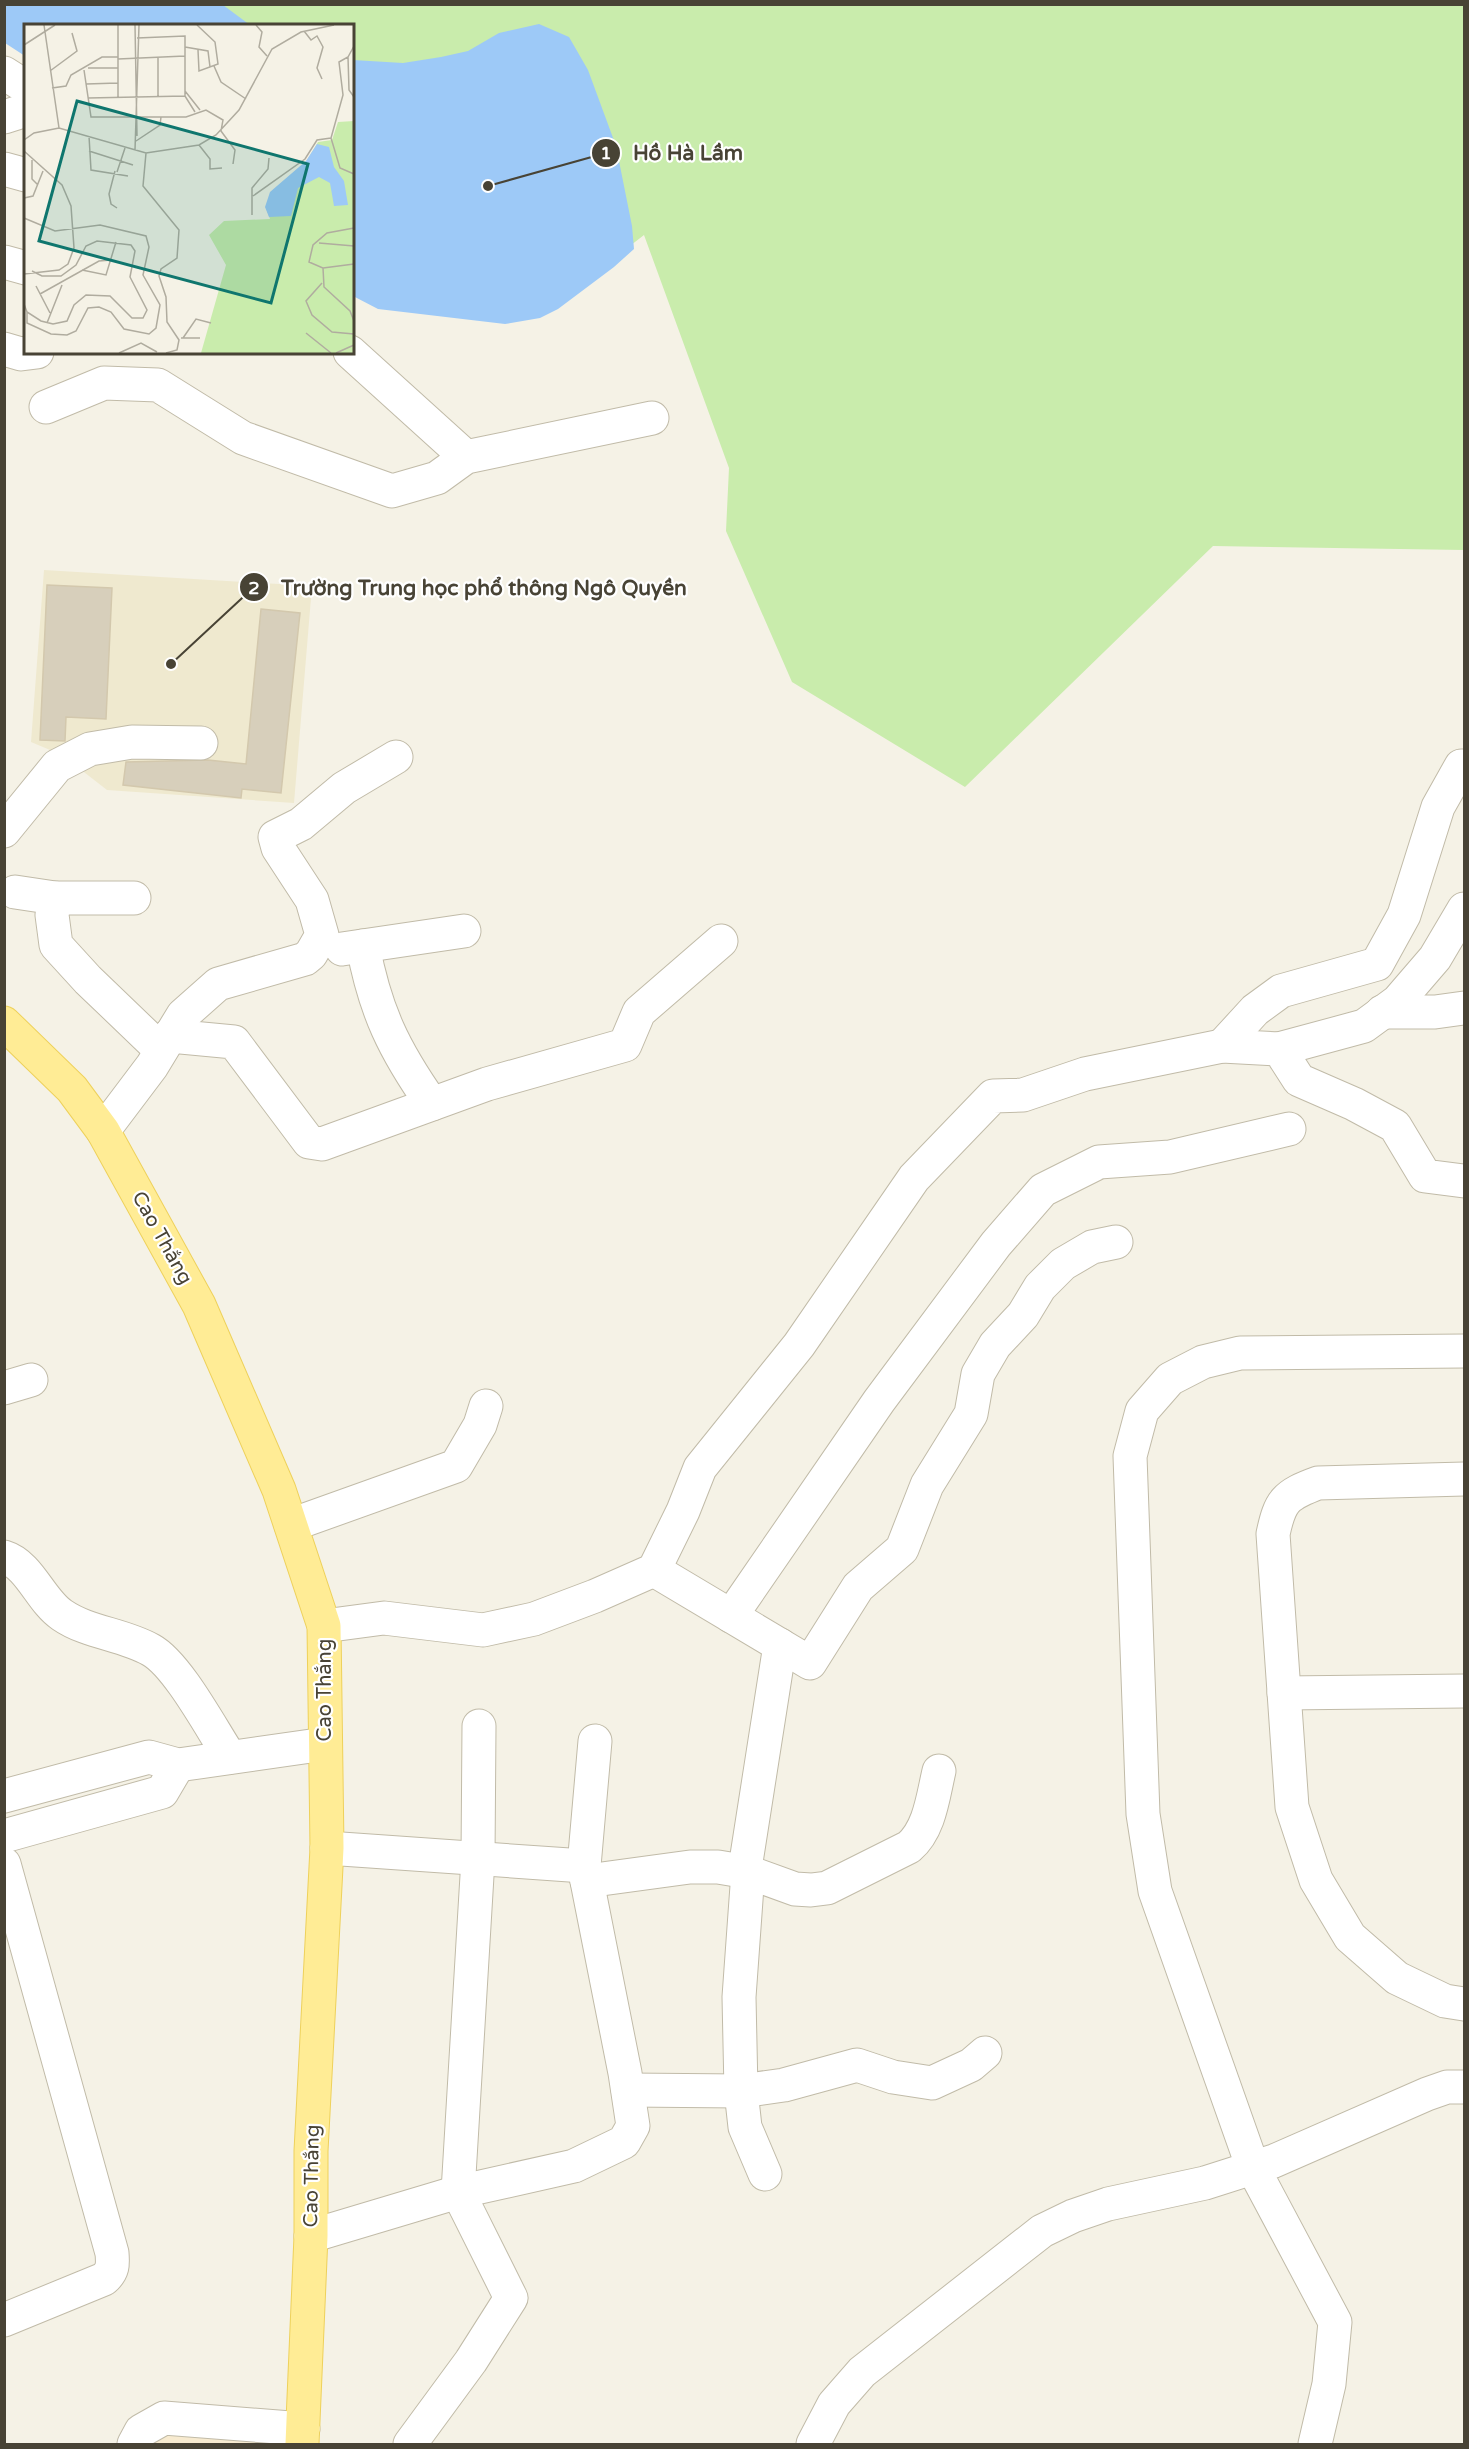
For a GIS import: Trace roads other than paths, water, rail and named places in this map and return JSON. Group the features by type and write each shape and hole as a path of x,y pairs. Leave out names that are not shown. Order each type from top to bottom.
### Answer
{"main road":[{"name":"Cao Thắng","path":"4,1023 72,1089 103,1131 199,1305 279,1490 324,1626 327,1848 311,2151 302,2437"}],"street":[{"path":"4,73 24,86"},
{"path":"4,117 24,111"},
{"path":"4,169 24,174"},
{"path":"4,262 24,267"},
{"path":"4,349 24,354"},
{"path":"352,354 466,457"},
{"path":"46,407 104,383 158,385 243,438 392,491 437,478 466,457 652,417"},
{"path":"4,831 57,766 90,749 132,742 201,743"},
{"path":"103,1131 183,1015 218,984 305,959 311,954 322,934 312,900 278,848 275,837 301,824 344,788 396,757"},
{"path":"1222,1046 1255,1010 1281,991 1377,964 1404,915 1438,807 1461,766"},
{"path":"15,892 55,898 134,898"},
{"path":"55,898 52,915 56,945 88,981 166,1042"},
{"path":"324,1626 384,1618 483,1630 534,1619 654,1570 683,1511 700,1468 799,1345 914,1178 993,1096 1023,1095 1096,1071 1222,1046 1279,1049 1364,1026 1398,1001 1435,958 1464,909"},
{"path":"311,954 464,931"},
{"path":"166,1042 181,1037 234,1041 309,1142 322,1144 487,1084 625,1045 639,1012 721,941"},
{"path":"363,946 370,986 383,1019 406,1066 432,1104"},
{"path":"1382,1012 1464,1008"},
{"path":"1279,1049 1299,1080 1354,1104 1395,1126 1425,1176 1464,1181"},
{"path":"731,1616 879,1401 996,1244 1043,1190 1099,1162 1170,1157 1289,1129"},
{"path":"654,1570 810,1663 858,1587 902,1549 927,1485 971,1414 978,1374 995,1345 1023,1315 1040,1287 1063,1263 1092,1247 1116,1242"},
{"path":"1315,2445 1329,2384 1335,2322 1253,2168 1155,1891 1143,1814 1130,1456 1142,1411 1170,1379 1203,1362 1240,1353 1464,1351"},
{"path":"291,1525 456,1466 480,1425 486,1406"},
{"path":"1464,1479 1318,1484 1296,1491 1279,1507 1273,1534 1292,1807 1316,1880 1350,1937 1397,1978 1445,2001 1464,2004"},
{"path":"4,1557 16,1562 48,1603 61,1614 77,1623 153,1651 170,1666 230,1757"},
{"path":"765,2174 745,2127 741,2091 739,1997 748,1872 746,1862 780,1645"},
{"path":"1284,1693 1464,1691"},
{"path":"410,2445 471,2361 512,2298 458,2192 478,1858 479,1726"},
{"path":"310,2236 458,2192 574,2166 624,2142 633,2126 628,2090 585,1874 595,1741"},
{"path":"4,1796 149,1757 178,1765 325,1744"},
{"path":"4,1836 162,1792 178,1765"},
{"path":"327,1848 478,1858 585,1874 718,1867 748,1872 795,1889 827,1888 909,1847 922,1831 939,1771"},
{"path":"4,1864 112,2253 113,2265 110,2274 104,2279 4,2320"},
{"path":"628,2090 741,2091 784,2085 857,2065 893,2077 932,2084 971,2065 985,2054"},
{"path":"813,2445 834,2404 862,2372 1042,2231 1073,2216 1108,2204 1205,2183 1253,2168 1427,2094 1447,2088 1464,2087"},
{"path":"134,2445 141,2431 164,2418 302,2437"}],"water":[{"path":"4,5 223,5 249,24 24,24 24,55 5,43"},
{"path":"539,24 569,37 588,70 616,146 632,226 634,249 558,309 540,318 505,324 378,309 354,297 354,60 403,63 441,57 468,51 499,33"}],"place":[{"name":"Hồ Hà Lầm","path":"488,186"},
{"name":"Trường Trung học phổ thông Ngô Quyền","path":"171,664"}]}
